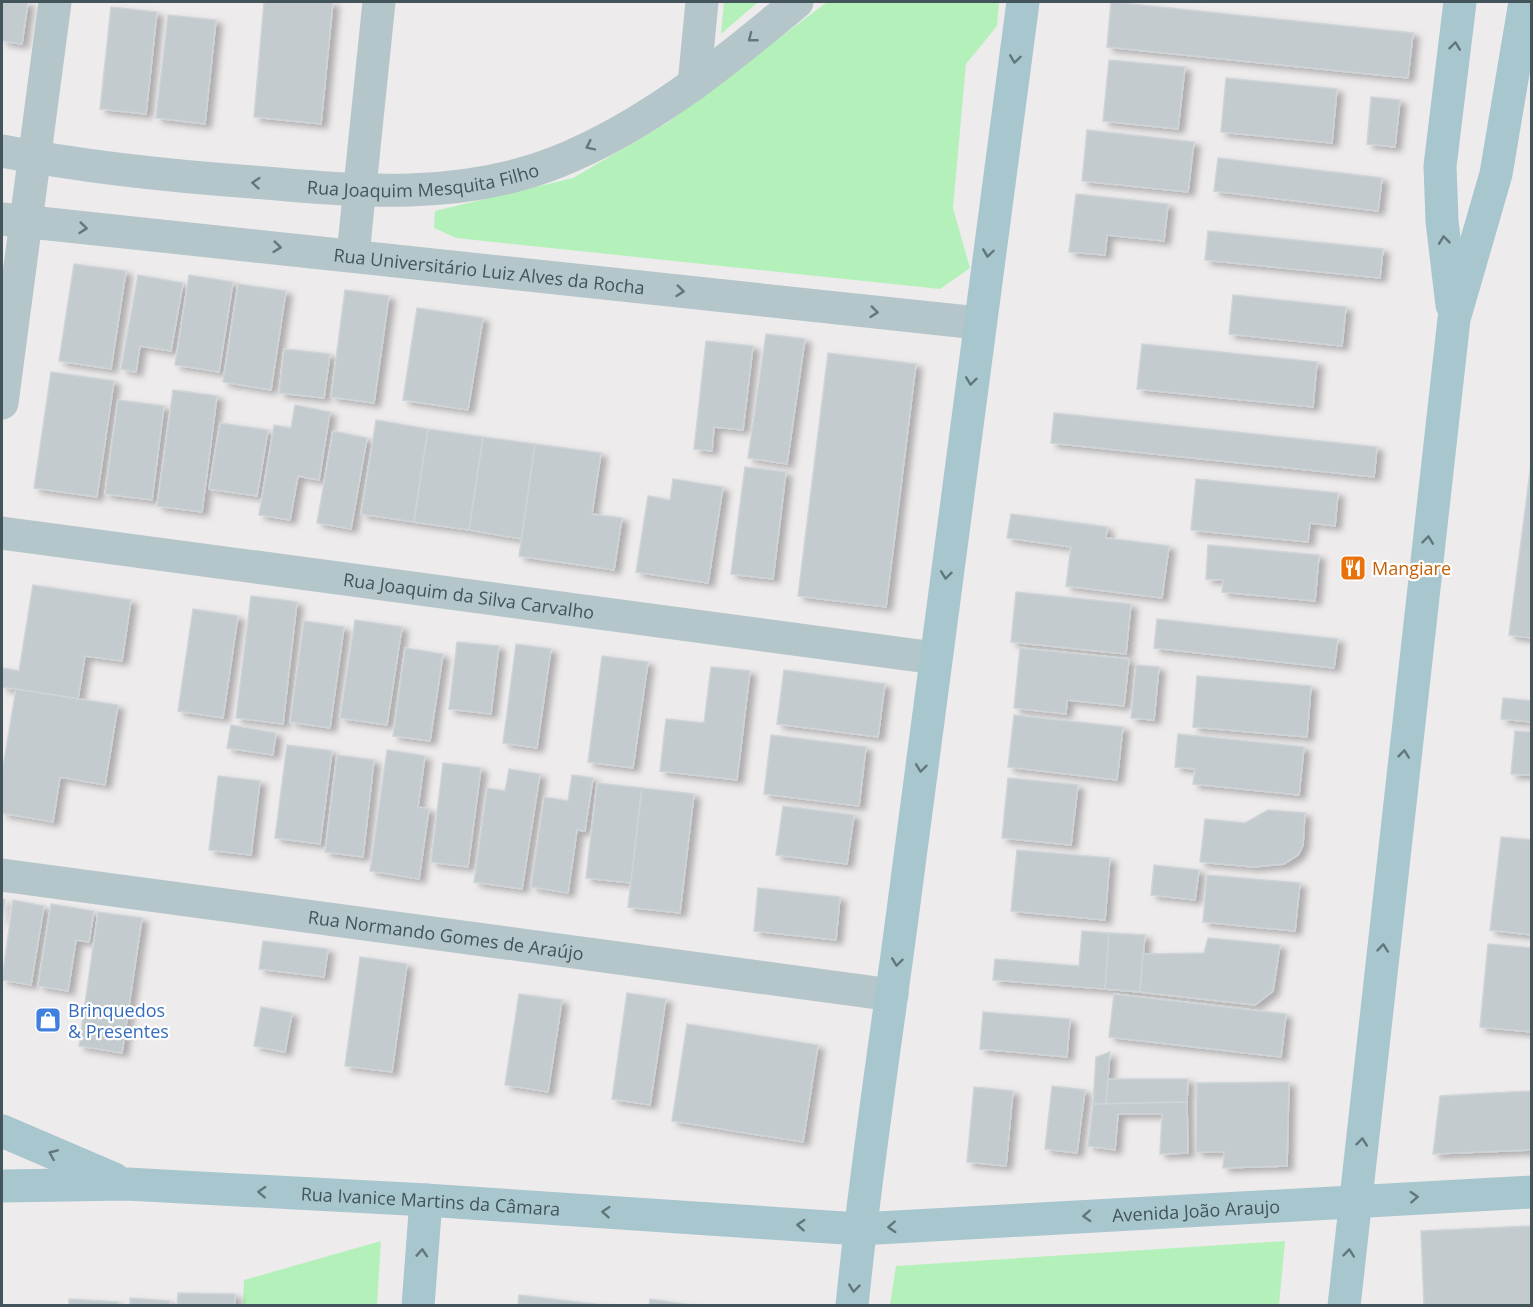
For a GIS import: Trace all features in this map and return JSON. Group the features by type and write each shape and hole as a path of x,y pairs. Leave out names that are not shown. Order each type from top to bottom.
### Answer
{"main road":[{"path":"852,1305 859,1229 892,995 978,323 1023,2"},
{"path":"1454,319 1442,221 1440,166 1460,2"},
{"path":"1344,1305 1454,319 1496,174 1527,4"},
{"path":"2,1131 127,1184"},
{"name":"Rua Ivanice Martins da Câmara","path":"2,1186 127,1184 426,1200 859,1229"},
{"name":"Avenida João Araujo","path":"859,1229 1532,1192"},
{"path":"418,1305 426,1200"}],"street":[{"path":"2,403 13,220 35,157 55,2"},
{"path":"353,255 379,2"},
{"path":"694,84 702,2"},
{"name":"Rua Joaquim Mesquita Filho","path":"2,151 197,178 359,191 426,191 475,185 519,175 558,162 640,120 694,84 797,2"},
{"name":"Rua Universitário Luiz Alves da Rocha","path":"13,220 978,323"},
{"name":"Rua Joaquim da Silva Carvalho","path":"2,533 935,658"},
{"name":"Rua Normando Gomes de Araújo","path":"2,875 892,995"}],"green space":[{"path":"724,2 758,2 721,34"},
{"path":"827,2 999,2 997,26 966,64 953,208 970,268 940,289 456,238 434,228 435,211 573,178 667,123"},
{"path":"381,1241 377,1305 243,1305 244,1280"},
{"path":"1285,1241 1279,1305 890,1305 896,1266"}],"building":[{"path":"2,2 28,2 22,44 2,41"},
{"path":"264,2 333,2 321,124 254,117"},
{"path":"1111,2 1413,33 1408,78 1107,47"},
{"path":"111,7 157,12 146,114 100,109"},
{"path":"168,15 216,20 205,124 156,118"},
{"path":"1109,60 1185,67 1178,129 1103,121"},
{"path":"1226,78 1337,89 1332,143 1221,132"},
{"path":"1371,97 1400,100 1395,147 1367,144"},
{"path":"1087,130 1194,142 1188,192 1082,181"},
{"path":"1218,158 1382,178 1378,211 1214,191"},
{"path":"1076,194 1168,204 1164,241 1107,235 1105,255 1069,252"},
{"path":"1208,231 1383,249 1380,278 1205,260"},
{"path":"74,264 126,271 111,369 59,361"},
{"path":"138,275 183,283 171,351 140,346 136,372 121,369"},
{"path":"189,275 233,282 219,372 175,365"},
{"path":"238,284 286,291 271,390 223,382"},
{"path":"345,290 389,296 374,403 331,397"},
{"path":"1233,295 1346,307 1342,346 1229,334"},
{"path":"417,308 483,318 468,410 403,400"},
{"path":"766,334 805,339 787,464 748,458"},
{"path":"706,341 753,346 743,430 714,427 712,451 694,449"},
{"path":"1142,344 1317,362 1313,407 1137,389"},
{"path":"284,349 330,354 324,398 279,393"},
{"path":"828,353 916,364 886,607 798,596"},
{"path":"51,372 114,381 97,497 34,488"},
{"path":"173,390 217,396 202,512 157,506"},
{"path":"118,400 164,406 152,500 105,494"},
{"path":"295,405 330,412 319,480 298,476 290,520 259,515 274,425 291,428"},
{"path":"1054,413 1377,447 1374,477 1051,443"},
{"path":"376,420 428,429 414,522 361,514"},
{"path":"220,423 268,430 257,496 209,489"},
{"path":"428,429 483,437 469,530 414,522"},
{"path":"333,431 367,438 351,529 317,523"},
{"path":"483,437 535,444 522,539 469,530"},
{"path":"535,444 601,453 592,514 622,518 614,570 519,556"},
{"path":"1532,456 1532,638 1509,635"},
{"path":"745,467 786,472 773,579 731,574"},
{"path":"673,479 723,487 708,583 636,572 648,496 670,500"},
{"path":"1196,479 1338,493 1335,526 1310,523 1308,542 1191,530"},
{"path":"1011,514 1107,527 1106,538 1169,546 1162,598 1066,586 1071,547 1007,538"},
{"path":"1208,545 1319,555 1315,601 1222,592 1223,580 1206,579"},
{"path":"33,585 131,600 122,661 85,656 78,699 2,687 2,668 19,671"},
{"path":"1016,592 1131,604 1126,654 1011,642"},
{"path":"251,596 297,602 283,724 236,718"},
{"path":"193,609 238,616 223,718 178,711"},
{"path":"1157,619 1338,639 1334,668 1154,648"},
{"path":"355,620 402,627 387,725 340,718"},
{"path":"304,621 344,627 330,728 290,722"},
{"path":"457,642 499,646 491,714 449,709"},
{"path":"516,644 551,649 537,748 503,743"},
{"path":"405,648 443,654 430,741 393,736"},
{"path":"1020,648 1129,659 1124,706 1067,700 1066,714 1014,708"},
{"path":"602,656 648,662 633,768 588,762"},
{"path":"1136,665 1159,667 1154,720 1131,718"},
{"path":"711,667 750,671 737,780 660,771 666,719 704,723"},
{"path":"784,670 885,684 878,737 777,724"},
{"path":"1197,676 1311,686 1307,737 1193,727"},
{"path":"16,689 118,705 105,785 60,777 53,822 2,813 2,773"},
{"path":"1503,698 1532,701 1532,722 1501,719"},
{"path":"1014,715 1123,727 1117,780 1008,767"},
{"path":"231,725 276,733 273,755 227,748"},
{"path":"1515,731 1532,732 1532,775 1511,774"},
{"path":"1178,734 1304,747 1299,795 1193,784 1195,769 1175,767"},
{"path":"771,735 866,747 859,806 764,794"},
{"path":"287,745 332,751 320,844 275,838"},
{"path":"387,750 425,756 418,807 429,809 419,879 370,871"},
{"path":"337,755 374,760 363,857 325,852"},
{"path":"443,763 481,768 468,867 431,862"},
{"path":"509,769 540,774 522,889 474,882 487,788 505,791"},
{"path":"572,775 593,778 585,831 577,830 568,893 531,887 544,797 568,801"},
{"path":"218,776 260,781 251,855 209,850"},
{"path":"1008,778 1078,785 1071,845 1002,838"},
{"path":"597,783 642,788 631,883 586,878"},
{"path":"642,788 694,794 680,913 628,907"},
{"path":"783,806 854,815 847,864 776,855"},
{"path":"1268,810 1305,813 1303,845 1298,855 1284,864 1254,867 1200,862 1205,819 1245,823"},
{"path":"1501,837 1532,840 1532,935 1490,930"},
{"path":"1017,850 1110,858 1105,920 1011,911"},
{"path":"1154,865 1199,870 1195,900 1151,895"},
{"path":"1207,875 1300,883 1295,931 1203,922"},
{"path":"758,888 840,897 836,940 754,931"},
{"path":"2,899 5,900 2,923"},
{"path":"13,900 44,906 31,985 2,980"},
{"path":"51,904 94,911 89,942 76,940 68,991 38,986"},
{"path":"98,912 142,918 122,1053 79,1046"},
{"path":"1082,931 1109,933 1105,989 993,980 995,959 1079,966"},
{"path":"1109,933 1145,935 1140,992 1105,989"},
{"path":"1208,938 1280,945 1273,991 1255,1005 1140,992 1143,954 1204,953"},
{"path":"263,941 328,949 324,977 259,969"},
{"path":"1488,944 1532,948 1532,1032 1480,1027"},
{"path":"360,957 407,964 392,1072 345,1066"},
{"path":"627,993 666,999 650,1105 612,1099"},
{"path":"519,994 562,1000 548,1092 505,1085"},
{"path":"1114,994 1286,1014 1281,1057 1109,1037"},
{"path":"261,1007 292,1013 285,1052 254,1046"},
{"path":"983,1012 1070,1019 1067,1057 980,1049"},
{"path":"687,1024 818,1045 803,1142 672,1121"},
{"path":"1110,1052 1106,1104 1093,1104 1096,1057"},
{"path":"1108,1079 1188,1079 1187,1102 1106,1104"},
{"path":"1289,1082 1287,1166 1223,1168 1224,1152 1196,1152 1197,1083"},
{"path":"1052,1086 1085,1090 1077,1153 1045,1149"},
{"path":"974,1087 1013,1091 1006,1166 967,1162"},
{"path":"1532,1091 1532,1150 1433,1154 1440,1096"},
{"path":"1187,1102 1188,1153 1160,1154 1162,1114 1118,1114 1115,1150 1088,1146 1093,1104"},
{"path":"1532,1226 1532,1306 1424,1306 1421,1231"},
{"path":"178,1293 235,1294 235,1306 177,1306"},
{"path":"519,1295 611,1306 518,1306"},
{"path":"130,1298 170,1301 169,1306 130,1306"},
{"path":"69,1299 118,1302 118,1306 69,1306"},
{"path":"650,1299 697,1306 649,1306"}],"place":[{"name":"Mangiare","path":"1353,568"},
{"name":"Brinquedos & Presentes","path":"48,1020"}]}
